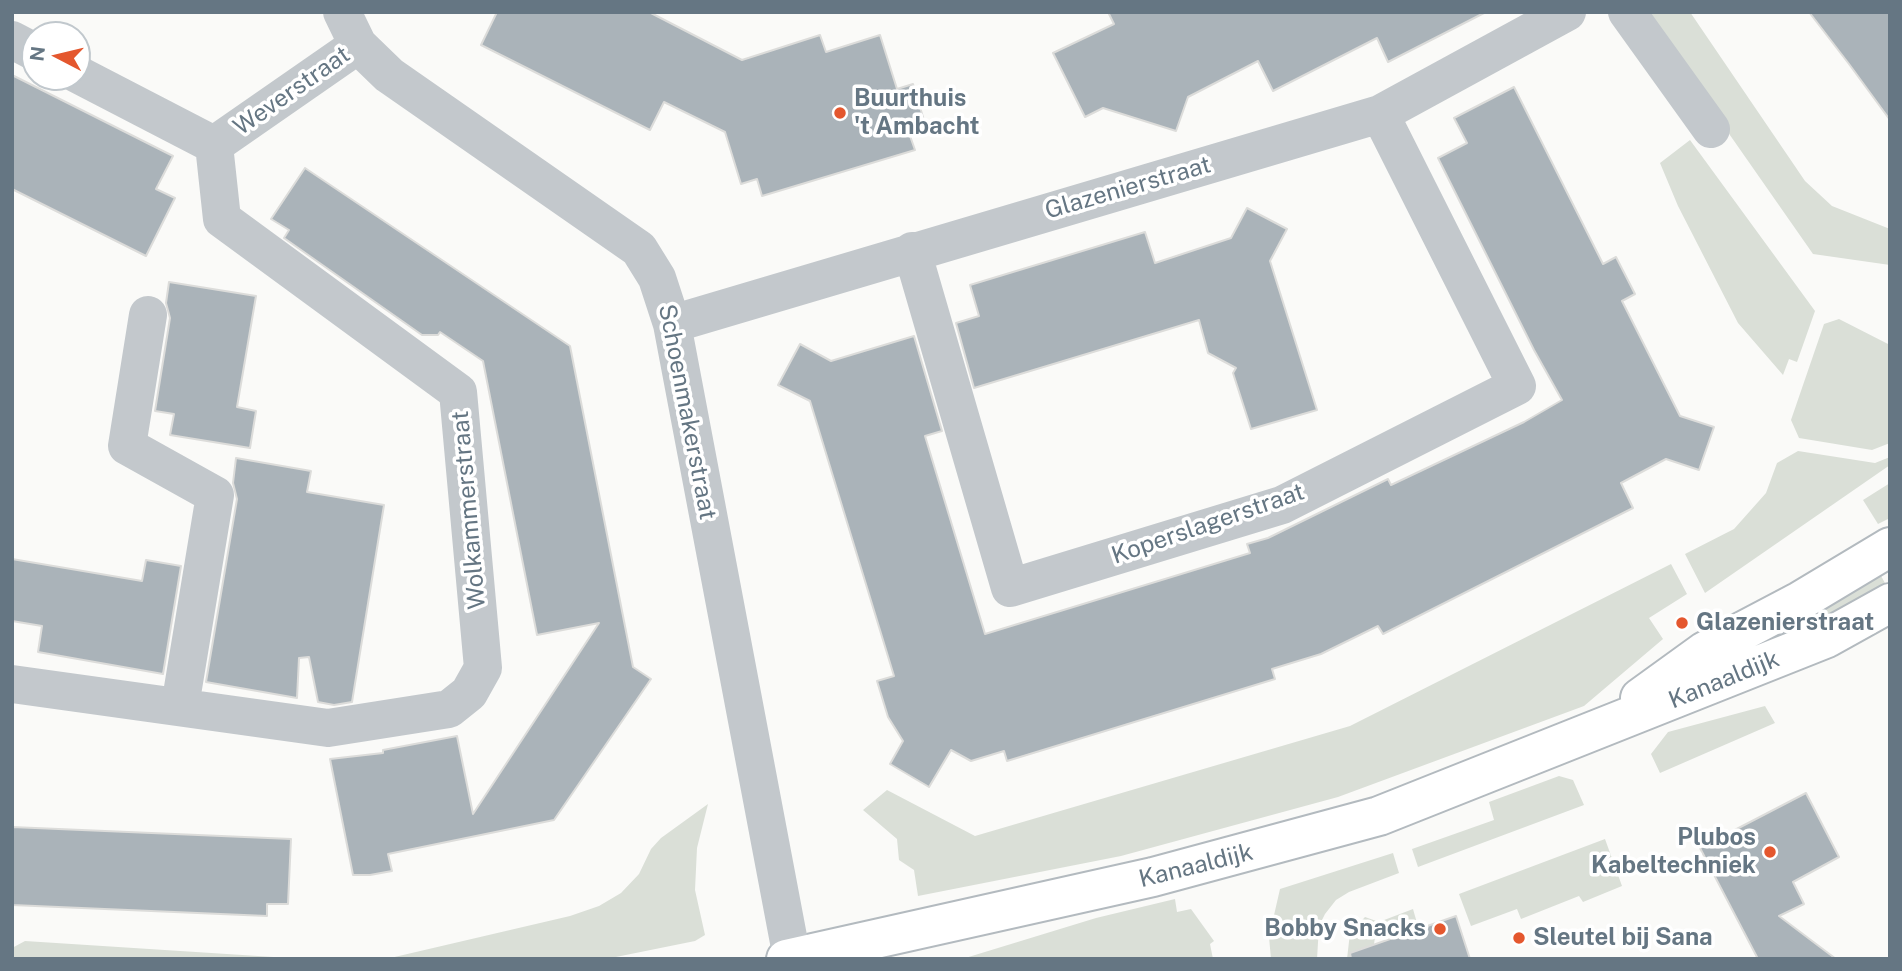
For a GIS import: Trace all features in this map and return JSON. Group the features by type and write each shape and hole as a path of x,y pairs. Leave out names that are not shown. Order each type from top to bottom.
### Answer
{"street":[{"name":"Glazenierstraat","path":"672,324 1380,114 1567,12"},
{"path":"1627,12 1711,129"},
{"name":"Weverstraat","path":"91,81 214,145 350,28"},
{"name":"Schoenmakerstraat","path":"350,28 398,82 639,249 657,278 672,324 789,958"},
{"name":"Koperslagerstraat","path":"912,251 1010,588 1282,505 1517,386 1380,114"},
{"name":"Wolkammerstraat","path":"12,684 328,729 449,709 469,693 483,668 458,391 222,219 214,145"},
{"path":"148,315 127,446 215,495 180,706"},
{"name":"Kanaaldijk","path":"1593,732 1705,651 1800,601 1890,547"},
{"name":"Kanaaldijk","path":"789,958 1153,877 1318,834 1450,789 1827,638 1890,603"}],"shaded area":[{"path":"1644,12 1690,12 1805,181 1832,206 1890,229 1890,265 1813,254"},
{"path":"1690,140 1815,311 1797,362 1789,359 1783,375 1738,323 1678,206 1660,163"},
{"path":"1839,319 1890,345 1890,443 1872,450 1799,438 1791,420 1824,324"},
{"path":"1798,451 1875,463 1890,457 1890,465 1705,593 1685,554 1734,529 1766,493 1777,463"},
{"path":"1890,483 1890,518 1878,524 1863,500"},
{"path":"1874,563 1886,585 1856,604 1733,665 1778,621"},
{"path":"1671,564 1687,594 1649,618 1663,639 1584,706 1338,797 1121,856 918,896 914,870 899,860 897,839 863,810 887,790 975,836 1350,726"},
{"path":"1765,706 1775,723 1660,773 1651,754 1668,732"},
{"path":"1559,776 1573,780 1584,805 1418,867 1412,849 1494,820 1489,802"},
{"path":"708,804 697,848 695,890 705,935 695,941 606,959 386,959 570,916 599,906 621,893 639,874 651,849 661,838"},
{"path":"1605,839 1622,886 1583,902 1579,896 1521,919 1517,909 1471,926 1459,894"},
{"path":"1393,853 1399,873 1349,892 1336,900 1325,914 1319,926 1317,959 1271,959 1269,937 1280,889"},
{"path":"1175,899 1177,912 1191,909 1214,941 1210,944 1213,959 962,959 1096,918"},
{"path":"1413,909 1417,923 1375,937 1372,959 1347,959 1350,933 1365,917 1379,922"},
{"path":"25,941 310,959 12,959 12,948"}],"building":[{"path":"497,12 649,12 742,60 820,35 826,52 880,35 897,89 913,84 926,127 909,133 915,150 762,196 757,179 741,184 725,132 664,102 650,130 481,45"},
{"path":"1108,12 1486,12 1388,62 1377,38 1273,91 1258,61 1188,97 1176,131 1103,108 1085,117 1053,53 1114,24"},
{"path":"1809,12 1890,12 1890,120 1849,64"},
{"path":"12,75 21,80 21,91 44,91 173,156 156,189 175,198 146,256 12,189"},
{"path":"1514,87 1603,264 1616,257 1635,294 1622,301 1680,416 1714,427 1699,470 1666,459 1621,483 1633,508 1383,634 1378,626 1321,654 1272,669 1275,679 1007,761 1004,751 971,761 951,750 929,787 890,764 903,741 888,717 877,681 894,676 810,401 778,385 800,344 831,361 914,336 942,431 925,436 985,634 1250,553 1247,544 1268,538 1388,479 1391,485 1524,422 1562,400 1534,350 1438,158 1467,143 1454,118"},
{"path":"305,168 570,346 633,667 651,679 554,820 388,854 392,871 370,875 353,875 330,759 383,753 383,750 457,736 473,814 599,623 537,635 483,361 440,332 438,335 422,335 284,238 289,230 271,219"},
{"path":"1247,208 1287,229 1270,261 1317,410 1251,429 1233,373 1236,368 1208,353 1199,320 974,388 956,323 979,316 970,285 1145,232 1155,263 1231,238"},
{"path":"169,282 256,296 237,407 256,411 250,448 170,435 174,414 155,411 170,318 166,303"},
{"path":"236,458 311,471 307,492 384,505 352,702 334,705 318,702 309,657 299,658 297,698 206,682 237,499 233,483"},
{"path":"12,559 142,581 146,560 181,566 163,674 38,652 42,626 12,621"},
{"name":"Plubos Kabeltechniek","path":"1806,793 1839,857 1793,882 1804,904 1779,916 1836,959 1758,959 1700,848"},
{"path":"12,827 291,839 288,904 267,904 267,916 12,905"},
{"name":"Bobby Snacks","path":"1456,916 1470,959 1351,959 1350,953"}],"place":[{"name":"Buurthuis 't Ambacht","path":"840,113"},
{"name":"Glazenierstraat","path":"1682,623"},
{"name":"Plubos Kabeltechniek","path":"1770,852"},
{"name":"Bobby Snacks","path":"1440,929"},
{"name":"Sleutel bij Sana","path":"1519,938"}]}
